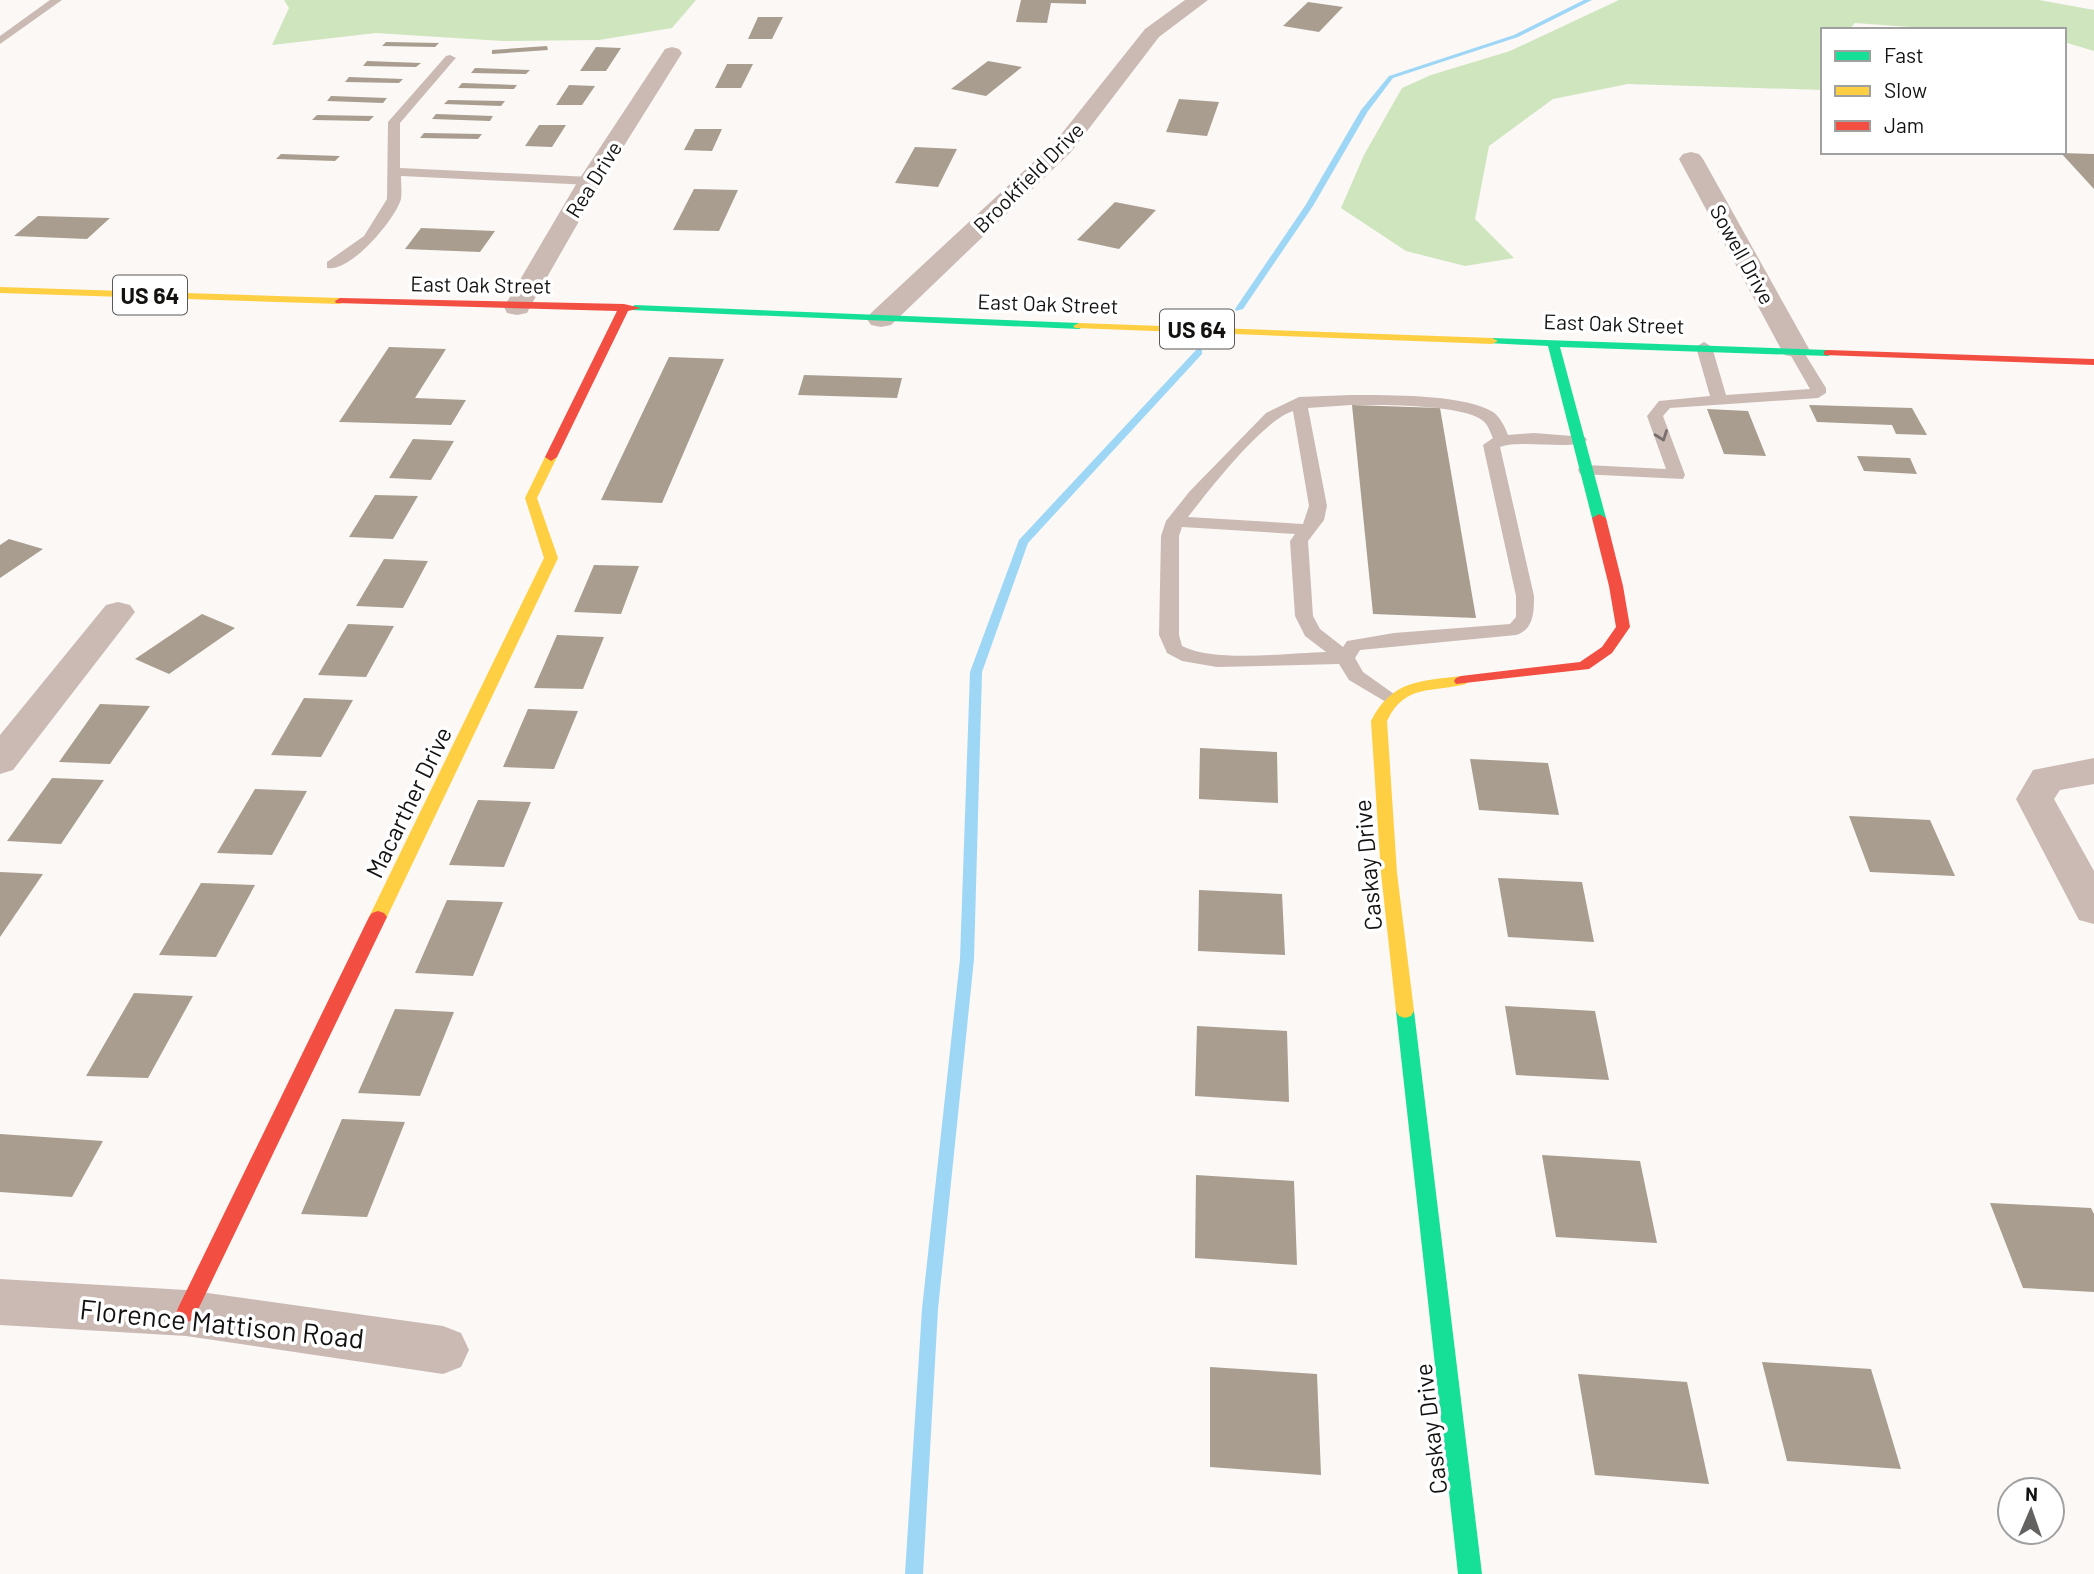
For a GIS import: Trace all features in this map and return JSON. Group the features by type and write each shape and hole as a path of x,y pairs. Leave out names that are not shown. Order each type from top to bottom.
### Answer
{"main road":[{"name":"East Oak Street","path":"0,290 624,307 881,319 1795,349 2094,362"},
{"name":"Macarther Drive","path":"186,1313 551,558 531,498 624,307"},
{"path":"1391,699 1408,688 1584,666 1607,650 1623,627 1616,586 1553,342"},
{"name":"Caskay Drive","path":"1391,699 1386,703 1380,721 1389,873 1470,1574"}],"street":[{"name":"Brookfield Drive","path":"881,319 1063,147 1152,33 1198,0"},
{"name":"Rea Drive","path":"517,306 590,181 672,53"},
{"name":"Sowell Drive","path":"1691,159 1795,349"},
{"path":"0,761 118,612"},
{"path":"2094,771 2047,779 2035,799 2094,909"},
{"name":"Florence Mattison Road","path":"0,1302 186,1313 443,1350"}],"lane":[{"path":"0,41 57,0"},
{"path":"332,265 369,239 394,199 394,122 450,58"},
{"path":"394,172 590,181"},
{"path":"1704,347 1719,398"},
{"path":"1586,470 1677,475 1655,416 1665,404 1719,398 1818,393 1818,388 1795,349"},
{"path":"1345,658 1217,661 1189,657 1174,649 1169,635 1170,536 1175,522 1268,418 1299,402 1324,400 1418,403 1471,409 1487,416 1497,428 1502,440"},
{"path":"1299,402 1318,506 1315,520 1305,529 1299,541 1304,616 1312,632 1345,658 1356,676 1391,699"},
{"path":"1345,658 1354,645 1387,637 1489,635 1516,629 1525,617 1525,596 1490,453 1491,445 1502,440 1579,440"},
{"path":"1175,522 1305,529"}],"green space":[{"path":"284,0 696,0 672,28 599,40 503,41 376,33 272,45 289,8"},
{"path":"1619,0 2039,0 2094,10 2094,51 2066,43 2066,28 1924,28 1855,23 1851,28 1821,28 1821,90 1628,84 1553,99 1489,146 1475,219 1514,258 1465,266 1406,251 1341,208 1364,155 1402,88 1431,75 1510,51"}],"building":[{"path":"1021,0 1086,0 1086,4 1051,3 1047,23 1016,22"},
{"path":"1308,2 1343,7 1319,32 1283,26"},
{"path":"758,17 783,17 772,39 748,39"},
{"path":"386,42 439,43 435,47 382,46"},
{"path":"547,46 548,50 492,54 492,50"},
{"path":"596,47 621,48 606,71 580,71"},
{"path":"367,61 421,63 416,67 363,66"},
{"path":"988,61 1022,67 986,96 951,89"},
{"path":"727,64 753,64 741,88 715,88"},
{"path":"475,68 530,70 526,74 471,73"},
{"path":"349,77 403,79 399,83 345,82"},
{"path":"462,83 517,85 514,89 458,88"},
{"path":"569,85 595,86 582,105 556,105"},
{"path":"331,96 387,98 383,103 327,101"},
{"path":"1179,99 1219,102 1207,136 1166,132"},
{"path":"448,100 505,101 501,106 444,104"},
{"path":"436,114 493,116 490,121 432,119"},
{"path":"317,115 374,116 369,121 312,120"},
{"path":"539,125 566,125 552,147 525,146"},
{"path":"695,129 722,129 712,151 684,150"},
{"path":"424,133 482,134 478,139 420,138"},
{"path":"915,147 957,149 938,187 895,183"},
{"path":"281,154 340,156 335,161 276,159"},
{"path":"2062,154 2094,154 2094,189"},
{"path":"694,189 738,190 719,231 673,230"},
{"path":"1115,202 1156,210 1119,249 1077,240"},
{"path":"38,216 110,218 87,239 14,236"},
{"path":"421,228 495,231 480,252 405,249"},
{"path":"389,347 446,349 415,398 466,400 451,425 339,422"},
{"path":"669,357 724,359 662,503 601,500"},
{"path":"804,375 902,378 897,398 798,395"},
{"path":"1352,405 1440,408 1476,618 1373,614"},
{"path":"1809,405 1912,408 1927,435 1896,434 1892,425 1817,422"},
{"path":"1707,409 1748,411 1766,456 1724,454"},
{"path":"413,439 454,441 431,480 389,478"},
{"path":"1857,456 1910,458 1917,474 1864,471"},
{"path":"375,495 418,496 393,539 349,537"},
{"path":"9,539 43,549 0,578 0,545"},
{"path":"384,559 428,561 403,608 356,606"},
{"path":"594,565 639,566 621,614 574,612"},
{"path":"202,614 235,628 169,674 135,659"},
{"path":"348,624 394,626 366,677 318,675"},
{"path":"557,635 604,637 583,689 534,688"},
{"path":"304,698 353,700 321,757 271,755"},
{"path":"100,704 150,706 110,764 59,762"},
{"path":"528,709 578,711 554,769 503,767"},
{"path":"1200,748 1277,752 1278,803 1199,799"},
{"path":"1470,759 1548,763 1559,815 1479,810"},
{"path":"52,778 104,780 61,844 7,841"},
{"path":"255,789 307,791 272,855 217,853"},
{"path":"478,800 531,802 504,867 449,865"},
{"path":"1849,816 1930,820 1955,876 1870,872"},
{"path":"0,872 43,874 0,937"},
{"path":"1498,878 1582,882 1594,942 1508,937"},
{"path":"201,883 255,885 216,957 159,955"},
{"path":"1199,890 1282,894 1285,955 1198,951"},
{"path":"447,900 503,902 473,976 415,973"},
{"path":"134,993 193,996 148,1078 86,1076"},
{"path":"1505,1006 1595,1011 1609,1080 1516,1075"},
{"path":"395,1009 454,1012 420,1096 358,1093"},
{"path":"1197,1026 1287,1031 1289,1102 1195,1096"},
{"path":"342,1119 405,1122 367,1217 301,1214"},
{"path":"0,1134 103,1141 72,1197 0,1192"},
{"path":"1542,1155 1640,1161 1657,1243 1556,1237"},
{"path":"1196,1175 1294,1181 1297,1265 1195,1258"},
{"path":"1990,1203 2091,1208 2094,1214 2094,1292 2023,1288"},
{"path":"1762,1362 1871,1369 1901,1469 1787,1461"},
{"path":"1210,1367 1317,1374 1321,1475 1210,1467"},
{"path":"1578,1374 1687,1382 1709,1484 1595,1475"}],"waterway":[{"path":"1239,309 1309,206 1365,110 1391,77 1516,36 1589,0"},
{"path":"914,1574 930,1309 967,959 976,672 1023,542 1199,352"}],"traffic: fast":[{"path":"635,308 1079,326"},
{"path":"1492,341 1828,353"},
{"path":"1553,342 1599,518"},
{"path":"1405,1011 1470,1574"}],"traffic: slow":[{"path":"0,290 340,301"},
{"path":"1079,326 1492,341"},
{"path":"378,917 551,558 531,498 551,457"},
{"path":"1405,1011 1389,873 1379,721 1393,699 1412,688 1461,681"}],"traffic: jam":[{"path":"340,301 635,308"},
{"path":"551,457 624,307"},
{"path":"1828,353 2094,362"},
{"path":"1461,681 1584,666 1607,650 1623,627 1599,518"},
{"path":"186,1313 378,917"}]}
